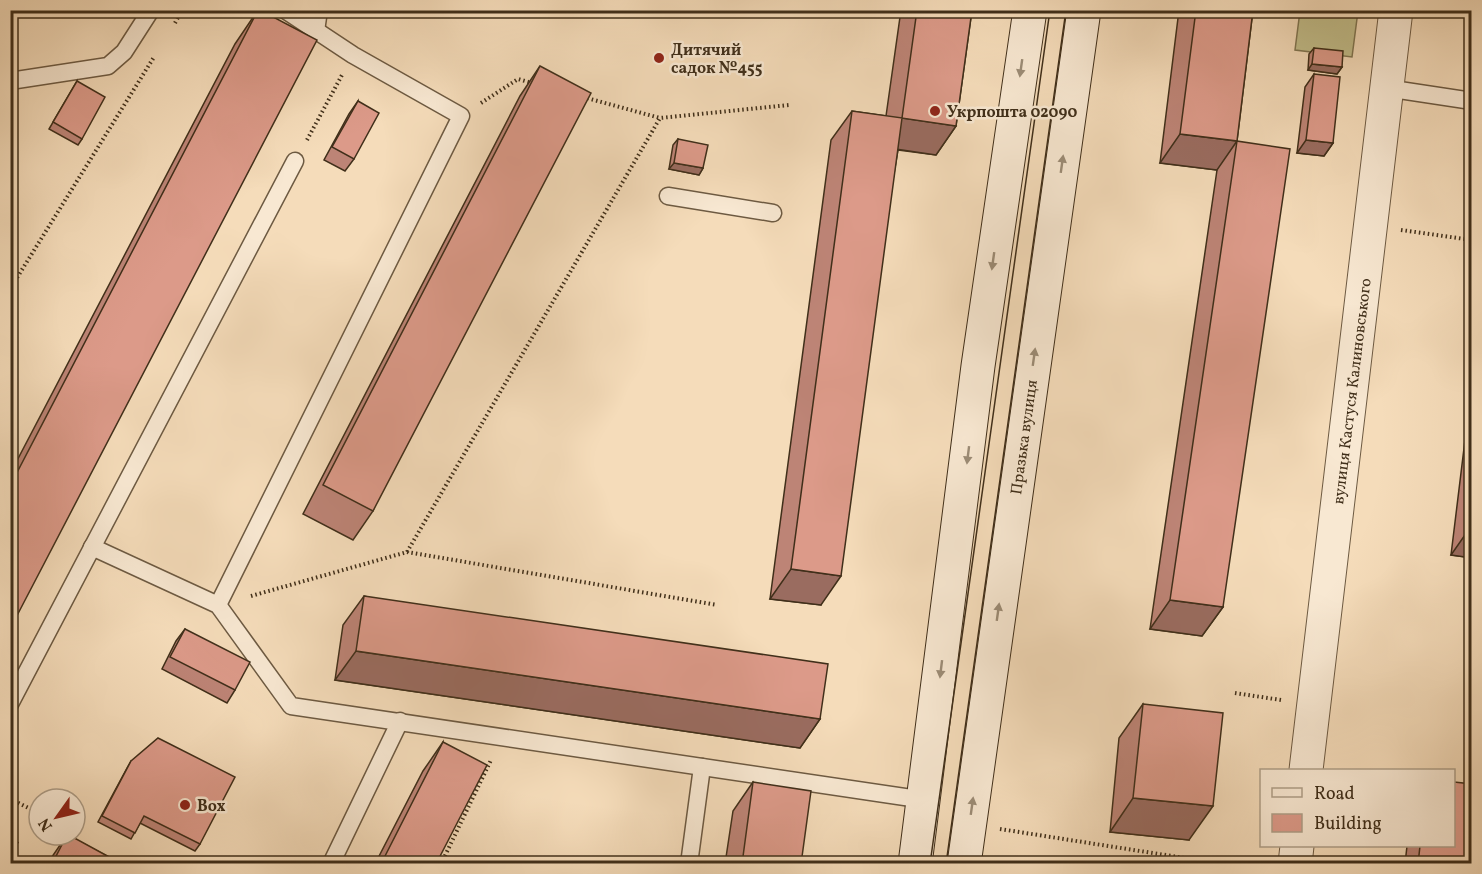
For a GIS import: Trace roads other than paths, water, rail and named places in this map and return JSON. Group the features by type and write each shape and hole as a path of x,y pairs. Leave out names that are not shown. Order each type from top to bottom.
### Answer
{"street":[{"path":"915,864 925,800 977,375 1029,10"},
{"name":"Празька вулиця","path":"964,864 1084,10"},
{"name":"вулиця Кастуся Калиновського","path":"1306,769 1396,10"},
{"path":"1295,864 1298,847"}],"lane":[{"path":"10,81 108,66 124,52 151,10"},
{"path":"218,605 461,116 353,55 285,10"},
{"path":"316,31 319,10"},
{"path":"1386,88 1472,101"},
{"path":"10,705 295,161"},
{"path":"668,196 773,213"},
{"path":"92,547 218,605 291,706 925,800"},
{"path":"331,864 400,721"},
{"path":"689,864 702,767"}],"tram line":[{"path":"930,864 1050,10"},
{"path":"946,864 1066,10"}],"place":[{"name":"Дитячий садок №455","path":"659,58"},
{"name":"Укрпошта 02090","path":"935,111"},
{"name":"Box","path":"185,805"}]}
